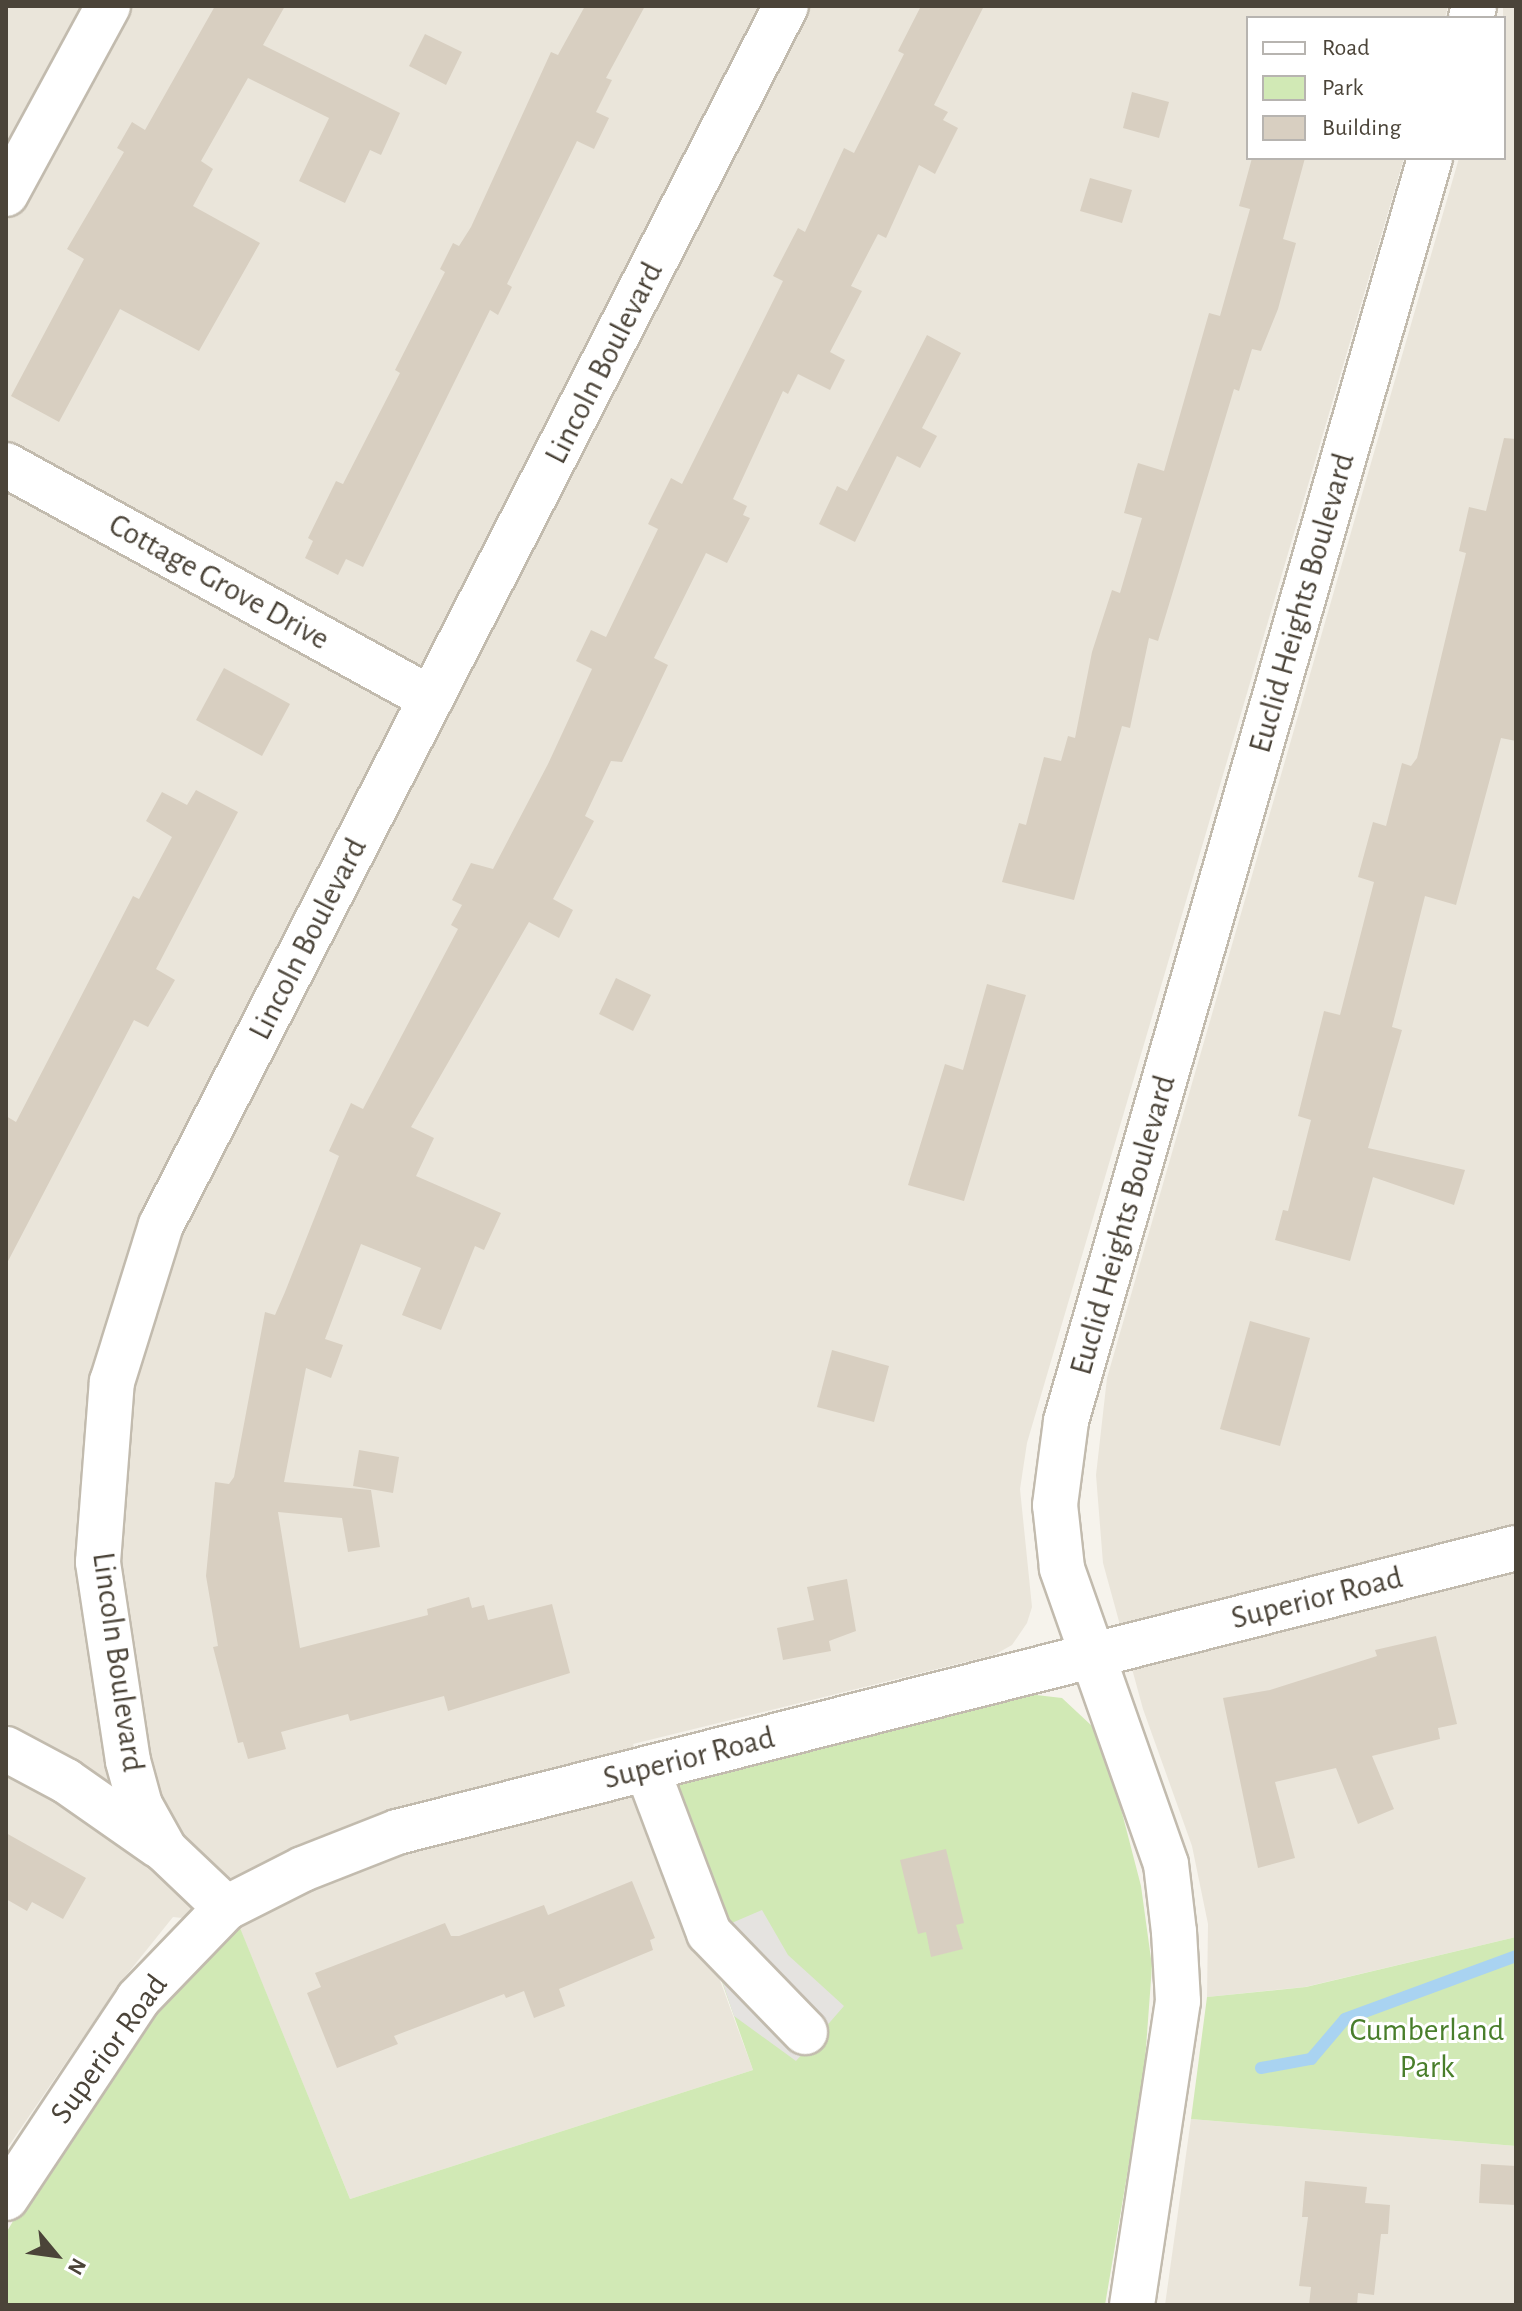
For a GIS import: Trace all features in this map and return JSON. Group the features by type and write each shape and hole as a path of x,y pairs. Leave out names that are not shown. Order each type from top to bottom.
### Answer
{"street":[{"path":"6,194 108,6"},
{"name":"Lincoln Boulevard","path":"226,1908 165,1850 140,1805 128,1761 98,1562 112,1382 161,1225 786,6"},
{"name":"Euclid Heights Boulevard","path":"1132,2305 1178,2001 1174,1932 1166,1864 1089,1655 1062,1568 1055,1505 1066,1421 1429,160"},
{"name":"Cottage Grove Drive","path":"6,465 431,699"},
{"name":"Superior Road","path":"6,2198 138,1999 226,1908 303,1869 397,1832 1516,1548"},
{"path":"6,1749 66,1781 165,1850"},
{"path":"647,1769 709,1933 805,2032"}],"shaded area":[{"path":"6,6 1448,6 1446,16 1246,16 1246,160 1403,160 1027,1443 1020,1489 1032,1607 1027,1623 1012,1645 994,1655 633,1744 753,2070 350,2199 238,1924 173,1917 120,1983 6,2150"},
{"path":"1503,6 1516,6 1516,1937 1305,1987 1207,1997 1208,1924 1192,1846 1143,1709 1103,1563 1096,1475 1107,1378 1458,160 1506,160 1506,16 1503,16"},
{"path":"762,1910 788,1955 844,2006 796,2061 734,2016 706,1934"},
{"path":"1191,2119 1516,2146 1516,2305 1165,2305"}],"green space":[{"path":"1019,1693 1062,1698 1092,1726 1113,1778 1141,1886 1152,1966 1144,2075 1105,2305 6,2305 6,2233 52,2156 156,2004 238,1923 350,2199 753,2070 653,1786"},
{"name":"Cumberland Park","path":"1516,1937 1516,2146 1191,2119 1207,1997 1306,1987"}],"building":[{"path":"215,6 285,6 263,45 400,113 381,155 370,150 345,203 299,181 329,118 248,78 201,161 213,169 193,206 260,243 199,351 120,309 59,422 11,396 84,259 67,249 124,152 117,148 132,122 145,130"},
{"path":"585,6 645,6 606,78 612,80 596,112 609,118 594,149 577,141 507,284 512,287 498,315 490,310 363,567 346,559 338,575 305,558 313,541 308,538 336,481 343,484 400,373 395,370 445,272 440,269 453,243 459,246 471,227 551,52 558,55"},
{"path":"921,6 984,6 934,105 948,112 943,120 958,128 935,174 919,165 886,238 878,234 851,286 862,291 830,352 845,360 830,390 798,374 788,394 783,391 733,499 747,506 743,515 750,518 727,563 706,553 654,658 668,665 622,762 611,761 585,816 594,821 553,899 573,910 559,938 529,922 411,1127 434,1138 416,1176 501,1213 484,1250 475,1246 441,1330 402,1315 421,1268 361,1244 325,1339 343,1345 331,1378 306,1368 284,1482 371,1490 380,1547 348,1552 342,1518 278,1512 300,1648 428,1615 427,1609 469,1597 472,1608 484,1605 488,1620 552,1604 570,1673 448,1711 444,1696 350,1721 348,1714 281,1732 286,1749 248,1759 243,1742 238,1743 213,1647 218,1646 206,1576 215,1482 229,1484 234,1477 265,1312 275,1315 285,1292 339,1156 329,1151 351,1103 363,1109 458,929 451,925 462,905 452,900 471,863 493,869 548,764 592,669 576,661 591,630 606,637 658,529 648,524 671,478 682,484 783,281 773,276 798,228 805,232 844,148 854,153 904,54 898,51"},
{"path":"425,34 462,52 446,85 409,66"},
{"path":"1132,92 1169,102 1159,138 1123,128"},
{"path":"1251,160 1304,160 1283,239 1296,243 1278,309 1261,351 1252,349 1239,391 1234,389 1158,641 1149,638 1130,728 1122,726 1074,900 1002,882 1019,823 1026,825 1044,757 1061,761 1068,736 1075,738 1092,652 1112,590 1120,593 1142,518 1124,513 1136,469 1138,463 1164,471 1209,313 1220,316 1250,209 1239,206"},
{"path":"1090,178 1132,190 1122,223 1080,211"},
{"path":"927,335 961,353 922,428 937,436 920,468 897,456 855,542 819,524 837,486 847,491"},
{"path":"1504,438 1516,439 1516,741 1501,738 1456,905 1425,896 1392,1027 1402,1030 1368,1148 1465,1170 1454,1205 1373,1177 1350,1261 1275,1240 1283,1210 1288,1211 1311,1120 1298,1116 1324,1011 1340,1015 1374,882 1358,877 1373,822 1386,826 1402,763 1411,766 1417,758 1466,553 1459,551 1469,507 1486,511"},
{"path":"224,668 290,704 262,756 196,720"},
{"path":"196,790 238,812 156,969 175,980 148,1027 134,1020 6,1265 6,1116 16,1122 133,896 139,899 172,837 146,821 162,792 187,805"},
{"path":"616,978 651,995 633,1031 599,1014"},
{"path":"987,984 1026,995 964,1201 908,1185 945,1064 963,1070"},
{"path":"1250,1321 1310,1338 1280,1446 1220,1429"},
{"path":"832,1350 889,1366 874,1422 817,1407"},
{"path":"359,1450 399,1457 393,1493 353,1486"},
{"path":"847,1579 856,1631 829,1641 831,1651 783,1660 777,1628 814,1620 807,1587"},
{"path":"1436,1636 1457,1724 1438,1728 1440,1739 1372,1756 1394,1809 1358,1824 1336,1768 1275,1782 1295,1858 1258,1868 1223,1698 1270,1690 1377,1656 1375,1650"},
{"path":"6,1833 86,1878 63,1919 32,1902 27,1911 6,1899"},
{"path":"946,1849 964,1923 956,1925 963,1949 931,1957 926,1932 918,1934 900,1860"},
{"path":"632,1881 655,1938 650,1940 653,1950 559,1989 565,2006 534,2018 524,1991 506,1998 504,1994 394,2036 398,2044 337,2068 307,1993 321,1987 315,1973 445,1923 451,1936 459,1936 544,1905 548,1915"},
{"path":"1481,2164 1516,2166 1516,2205 1479,2203"},
{"path":"1305,2181 1367,2187 1365,2203 1390,2205 1388,2234 1381,2234 1374,2295 1358,2293 1357,2305 1309,2305 1311,2287 1299,2286 1308,2217 1302,2217"}],"waterway":[{"path":"1261,2068 1311,2059 1345,2019 1516,1956"}]}
